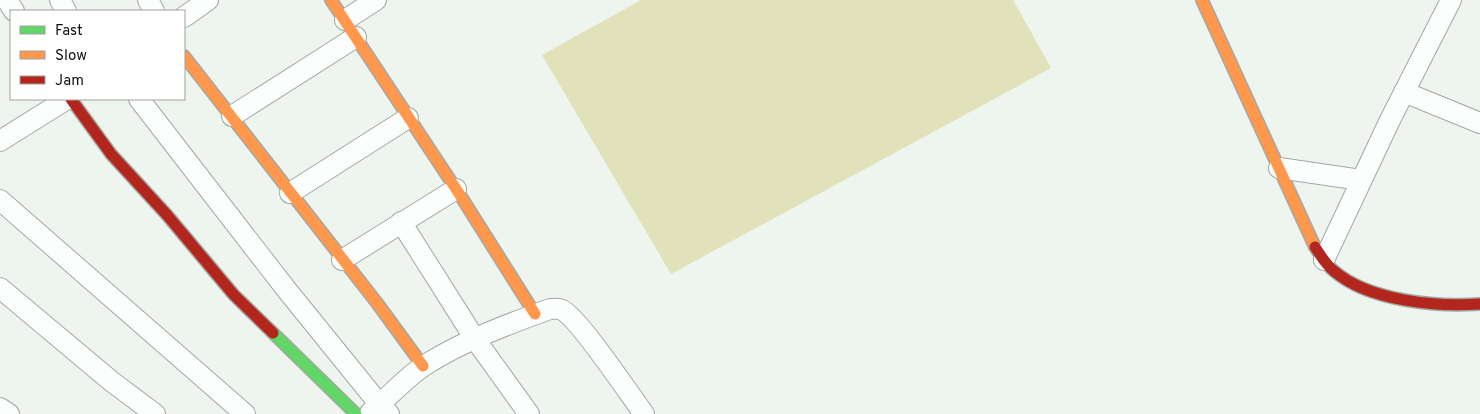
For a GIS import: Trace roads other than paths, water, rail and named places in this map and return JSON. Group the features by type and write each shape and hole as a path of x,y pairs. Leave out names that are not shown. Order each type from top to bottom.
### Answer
{"street":[{"path":"185,16 208,0"},
{"path":"332,0 408,118 495,247 535,314"},
{"path":"345,20 376,0"},
{"path":"1202,0 1310,237 1324,260 1348,282 1376,292 1424,303 1469,306 1480,304"},
{"path":"1324,260 1361,180 1451,0"},
{"path":"232,116 356,38"},
{"path":"185,57 388,317 423,366"},
{"path":"1404,92 1480,123"},
{"path":"0,141 67,100"},
{"path":"70,100 111,154 234,295 356,414"},
{"path":"140,100 379,411 423,366 475,339 535,314 550,309 561,309 569,315 593,344 644,414"},
{"path":"290,193 408,118"},
{"path":"1279,168 1361,180"},
{"path":"342,260 456,189"},
{"path":"0,200 245,414"},
{"path":"402,222 475,339 529,414"},
{"path":"0,288 111,381 155,414"},
{"path":"0,408 9,414"}]}
